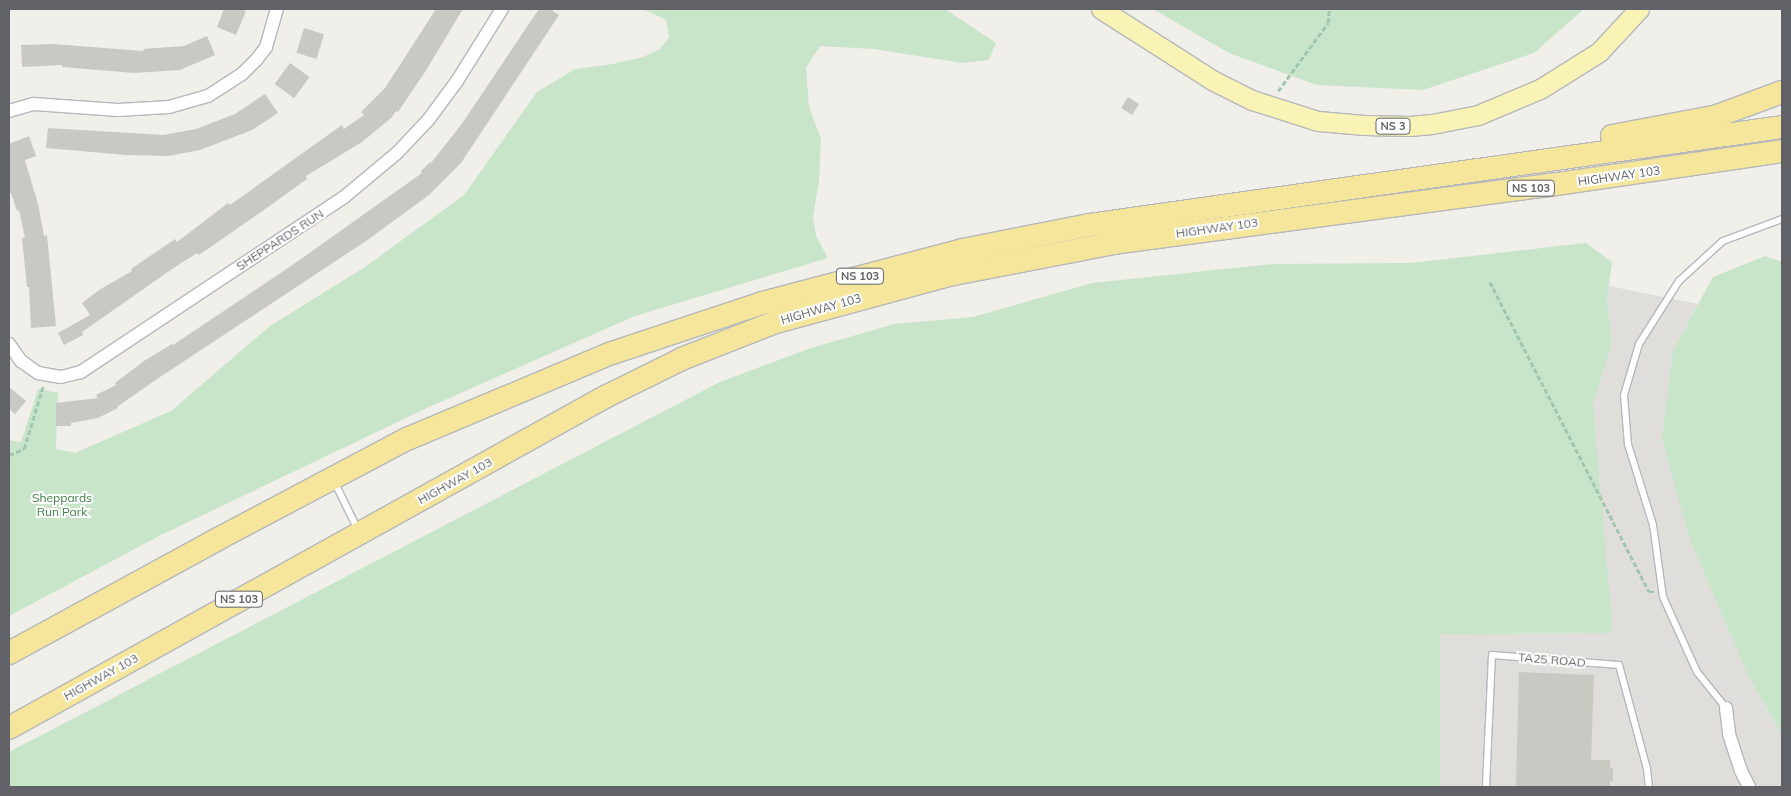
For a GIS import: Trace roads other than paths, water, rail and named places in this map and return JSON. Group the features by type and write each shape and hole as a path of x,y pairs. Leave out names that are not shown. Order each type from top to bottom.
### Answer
{"highway":[{"path":"1237,202 1255,194 1660,129 1732,112 1782,92"},
{"name":"HIGHWAY 103","path":"9,653 415,435 546,379 648,340 762,303 882,270 997,242 1098,223 1782,127"},
{"name":"HIGHWAY 103","path":"9,728 359,533 656,371 744,334 843,302 992,265 1114,243 1699,164 1782,151"},
{"path":"1699,164 1722,169 1782,162"}],"main road":[{"name":"NS 3","path":"1101,9 1212,80 1268,106 1318,121 1364,125 1432,124 1478,115 1520,99 1581,66 1599,52 1640,9"}],"street":[{"path":"9,111 34,104 118,110 169,107 208,96 242,74 266,48 277,9"},
{"name":"SHEPPARDS RUN","path":"9,344 15,355 26,366 47,375 62,377 82,372 362,184 397,153 429,119 457,81 502,9"},
{"path":"1726,708 1729,734 1741,771 1749,787"}],"lane":[{"path":"1726,708 1697,672 1662,592 1653,525 1628,444 1624,396 1639,344 1679,281 1723,242 1782,218"},
{"path":"332,478 359,533"},
{"name":"TA25 ROAD","path":"1486,787 1492,655 1619,665 1647,769 1649,787"}],"park label":[{"name":"Sheppards Run Park","path":"62,505"}]}
